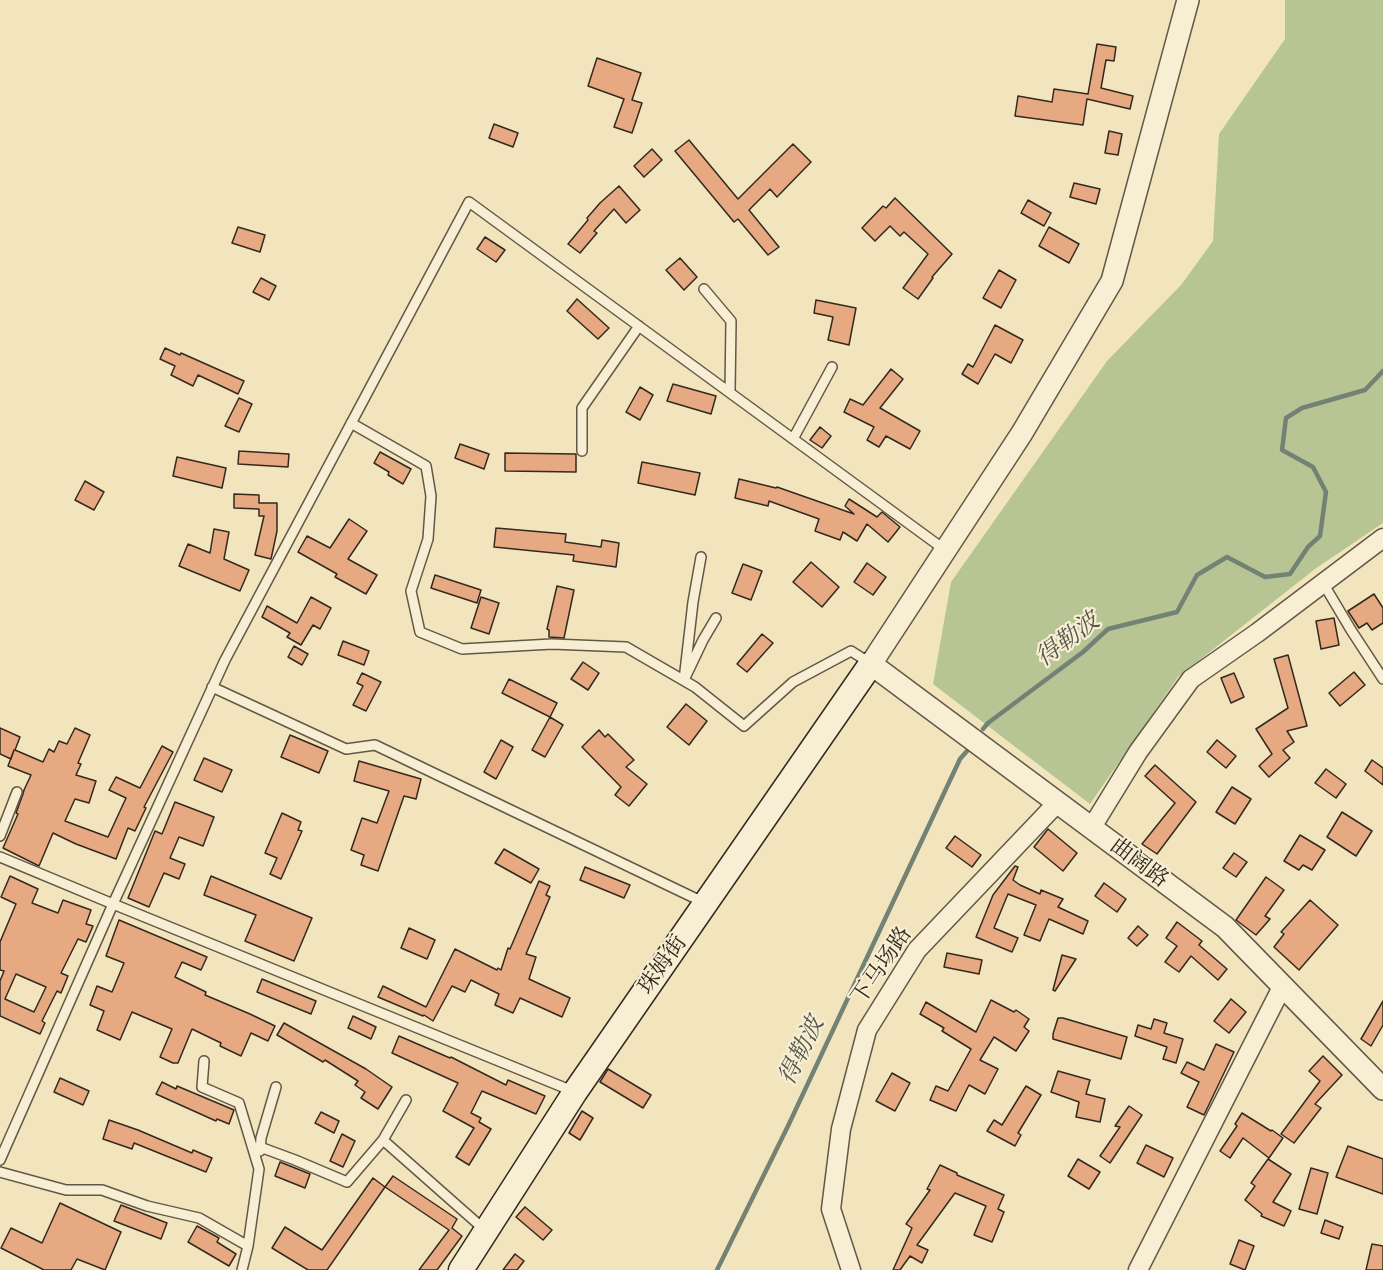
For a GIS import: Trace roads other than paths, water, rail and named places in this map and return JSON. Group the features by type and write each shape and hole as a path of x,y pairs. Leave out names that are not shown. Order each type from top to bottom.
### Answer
{"main road":[{"name":"珠姆街","path":"461,1270 575,1092 871,664"}],"street":[{"path":"871,664 1022,433 1112,281 1188,0"},
{"path":"1092,827 1138,752 1191,679 1257,633 1383,538"},
{"name":"曲阔路","path":"871,664 1225,927 1383,1089"},
{"name":"下马场路","path":"851,1270 831,1209 841,1129 867,1030 917,950 1058,802"},
{"path":"1138,1270 1282,985"}],"lane":[{"path":"0,1160 113,904 230,650 469,202 946,551"},
{"path":"704,289 731,321 730,393"},
{"path":"582,451 582,408 639,326"},
{"path":"794,439 832,367"},
{"path":"351,423 426,466 431,496 428,539 411,591 420,632 462,649 552,644 627,647 695,687 744,726 794,682 851,651 871,664"},
{"path":"684,680 701,557"},
{"path":"1323,583 1383,678"},
{"path":"684,680 716,618"},
{"path":"212,687 346,749 375,745 705,903"},
{"path":"0,836 17,792"},
{"path":"0,857 575,1092"},
{"path":"204,1061 202,1087 240,1103 259,1169"},
{"path":"242,1270 248,1246 261,1138 276,1088"},
{"path":"260,1147 347,1182 383,1140 406,1100"},
{"path":"383,1140 486,1231"},
{"path":"0,1172 66,1190 102,1190 147,1206 199,1218 248,1246"}],"waterway":[{"name":"得勒波","path":"983,729 1083,652 1108,629 1177,612 1197,575 1227,557 1265,577 1290,574 1308,547 1320,536 1326,492 1313,467 1282,450 1286,418 1302,408 1365,390 1383,371"},
{"name":"得勒波","path":"717,1270 788,1126 960,759 967,751"}]}
